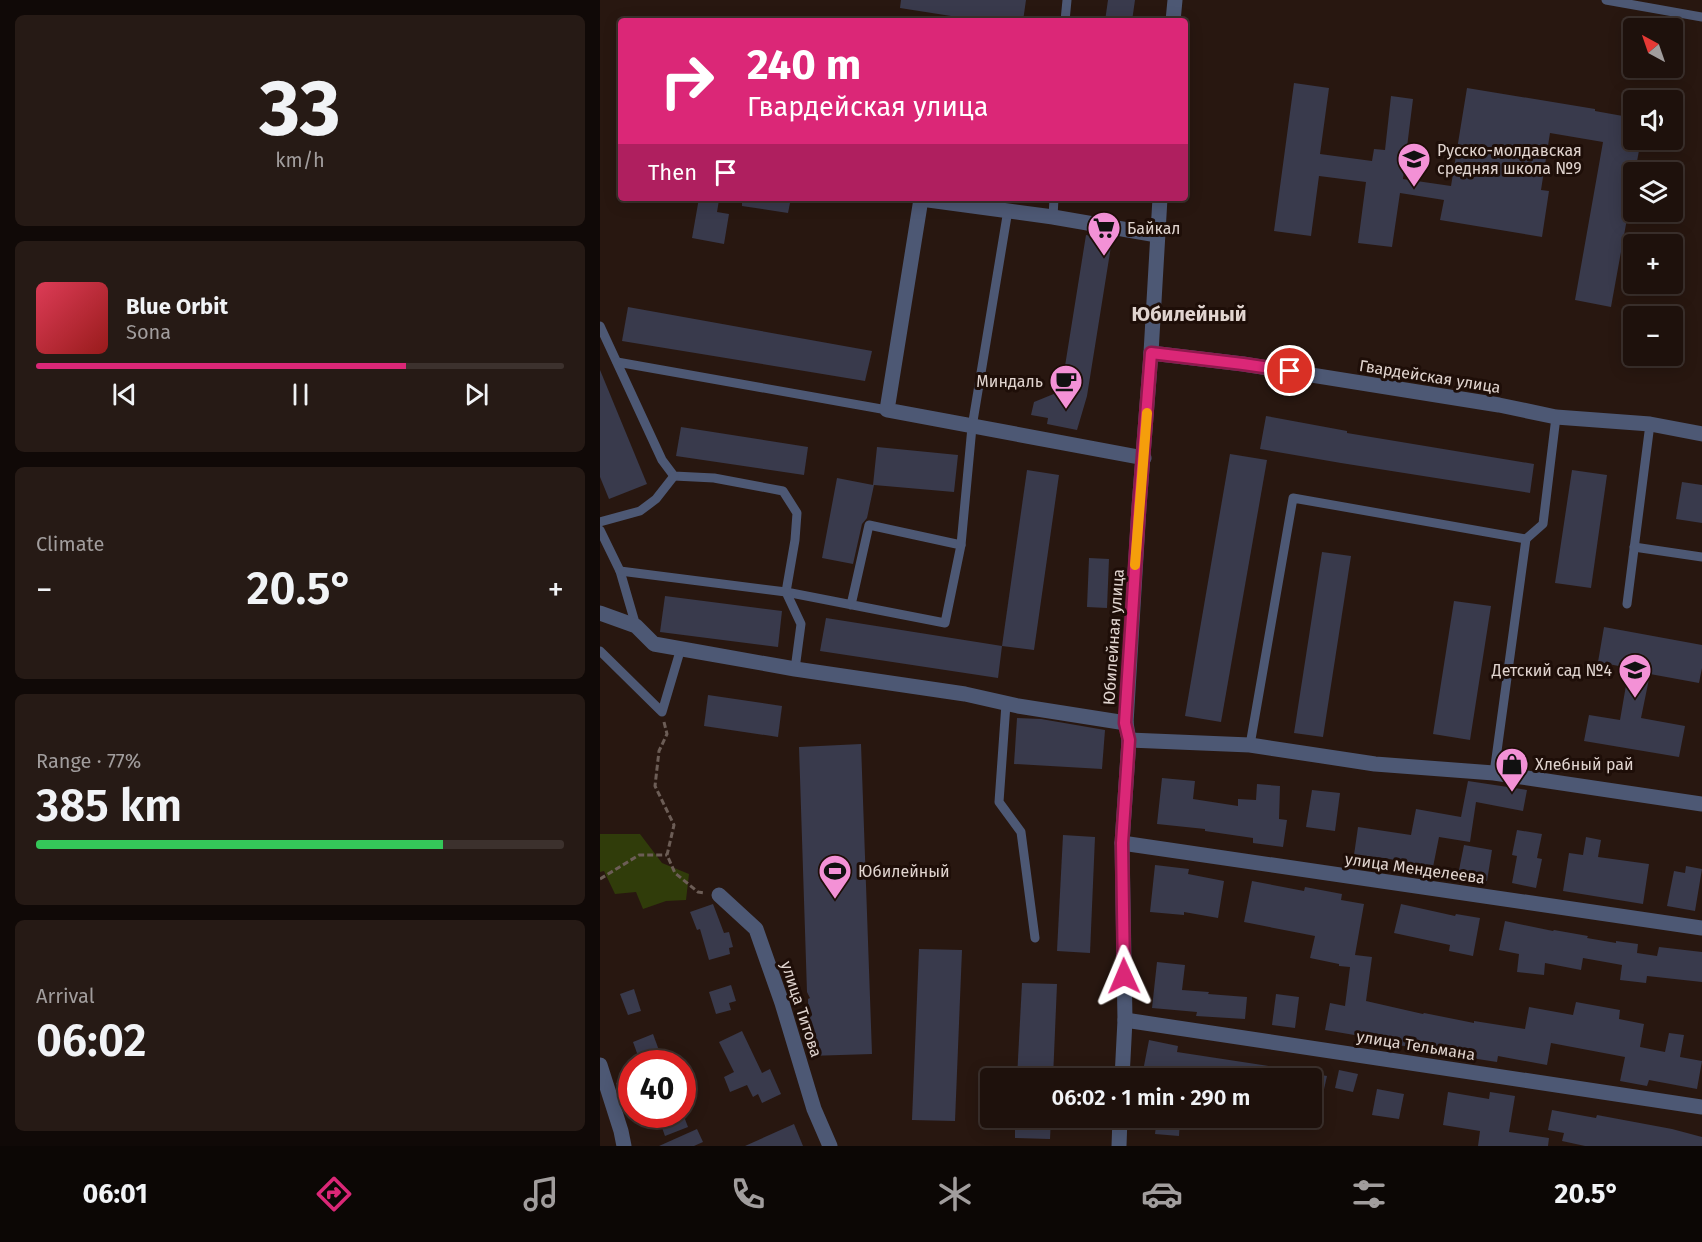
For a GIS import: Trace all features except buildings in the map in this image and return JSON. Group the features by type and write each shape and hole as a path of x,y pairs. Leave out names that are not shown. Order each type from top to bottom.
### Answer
{"street":[{"path":"1173,18 1174,0"},
{"path":"921,201 886,410 972,428 1143,458"},
{"path":"945,201 1004,206 1157,236"},
{"name":"Юбилейная улица","path":"1123,1068 1125,1020 1122,843 1129,740 1125,723 1160,201"},
{"name":"Гвардейская улица","path":"1151,353 1243,364 1499,405 1556,417 1650,424 1702,434"},
{"path":"600,613 636,626 654,644 795,669 965,694 1006,704 1125,723"},
{"path":"1129,740 1250,745 1375,764 1494,773 1702,804"},
{"name":"улица Менделеева","path":"1122,843 1702,928"},
{"name":"улица Титова","path":"719,896 756,929 782,1003 814,1109 830,1146"},
{"name":"улица Тельмана","path":"1125,1020 1702,1107"},
{"path":"600,1065 624,1146"},
{"path":"1119,1146 1120,1128"}],"lane":[{"path":"1065,18 1066,0"},
{"path":"1606,0 1702,17"},
{"path":"1053,217 1054,201"},
{"path":"620,571 786,592 945,623 961,545 972,428 1004,206"},
{"path":"600,326 662,460 674,476"},
{"path":"617,362 886,410"},
{"path":"1494,773 1526,539 1543,524 1556,417"},
{"path":"1627,604 1650,424"},
{"path":"600,522 640,511 656,499 674,476"},
{"path":"674,476 714,478 783,491 797,513 786,592 801,624 795,669"},
{"path":"1250,745 1293,498 1526,539"},
{"path":"851,605 869,525 961,545"},
{"path":"600,530 620,571 636,626"},
{"path":"1634,547 1702,557"},
{"path":"600,651 662,712 681,648"},
{"path":"1006,704 999,802 1021,832 1035,938"}],"path":[{"path":"662,712 667,734 658,751 655,786 674,825 667,855 675,873 698,892 719,896"},
{"path":"600,879 639,855 667,855"}],"green space":[{"path":"600,834 640,834 662,863 689,874 686,900 666,901 643,909 636,892 615,894 604,871 600,872"}],"slow traffic":[{"path":"1135,565 1147,413"}],"place":[{"name":"Русско-молдавская средняя школа №9","path":"1414,188"},
{"name":"Байкал","path":"1104,257"},
{"name":"Миндаль","path":"1066,410"},
{"name":"Детский сад №4","path":"1635,699"},
{"name":"Хлебный рай","path":"1512,793"},
{"name":"Юбилейный","path":"835,900"}],"district":[{"name":"Юбилейный","path":"1189,314"}],"route":[{"path":"1124,976 1122,843 1129,740 1125,723 1151,353 1290,371"}]}
